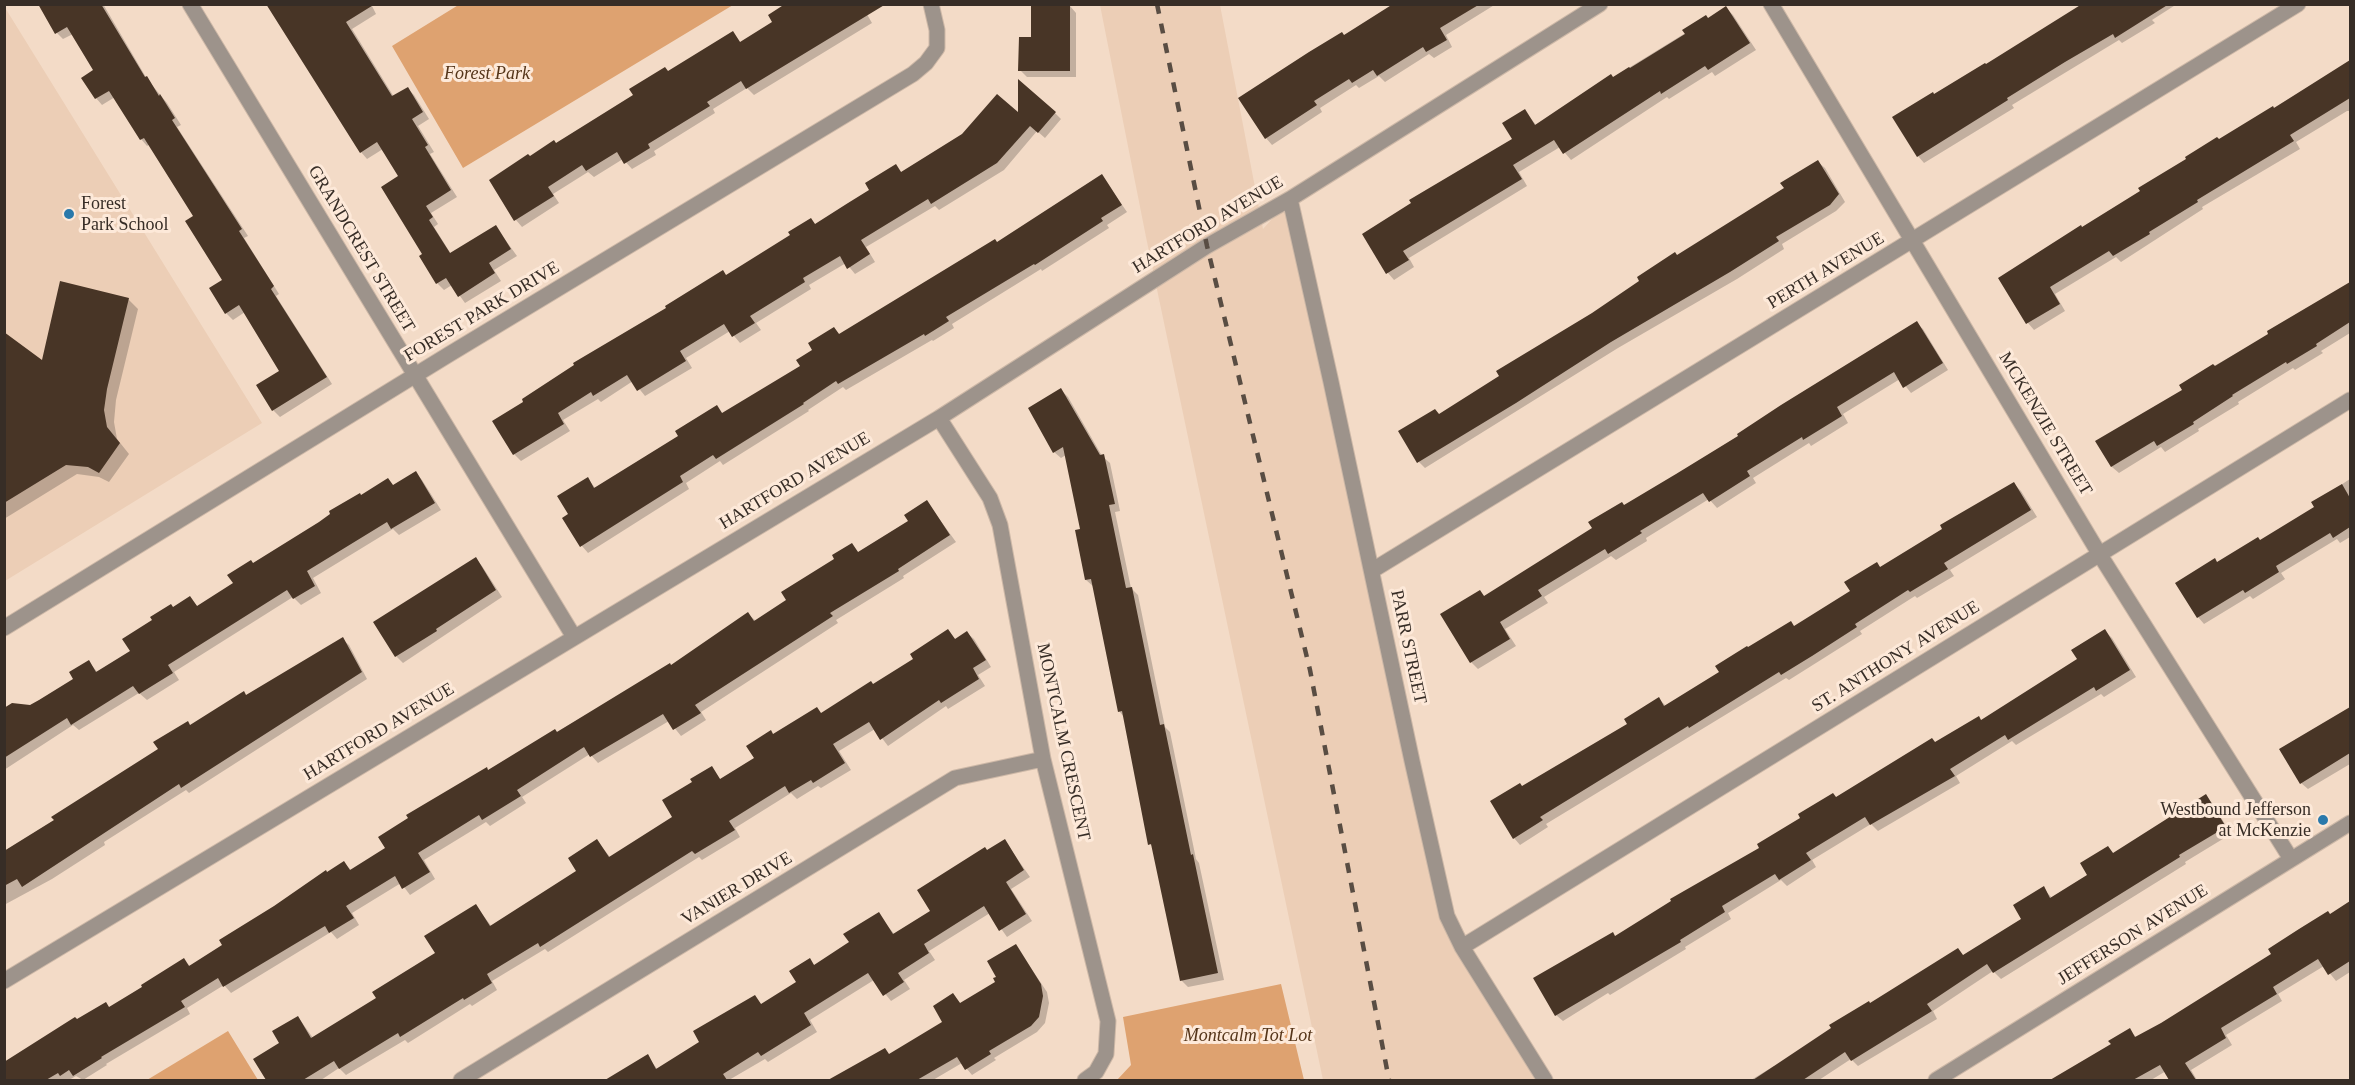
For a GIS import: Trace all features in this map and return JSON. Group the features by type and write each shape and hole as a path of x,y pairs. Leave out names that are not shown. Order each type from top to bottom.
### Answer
{"street":[{"name":"GRANDCREST STREET","path":"190,4 574,637"},
{"name":"FOREST PARK DRIVE","path":"4,628 415,375 913,74 926,63 937,48 938,30 931,4"},
{"name":"HARTFORD AVENUE","path":"4,981 939,418 1190,256 1290,199 1600,4"},
{"name":"MCKENZIE STREET","path":"1771,4 2100,555 2291,859"},
{"name":"PERTH AVENUE","path":"1373,570 2298,4"},
{"name":"PARR STREET","path":"1290,199 1447,916 1462,947 1545,1080"},
{"name":"ST. ANTHONY AVENUE","path":"1462,947 2350,400"},
{"name":"MONTCALM CRESCENT","path":"939,418 990,498 1000,525 1043,759 1108,1021 1106,1054 1096,1072 1085,1080"},
{"name":"VANIER DRIVE","path":"462,1080 956,778 1043,759"},
{"name":"JEFFERSON AVENUE","path":"1936,1080 2350,824"}],"shaded area":[{"path":"1100,5 1220,5 1263,229 1290,199 1438,908 1545,1080 1323,1080 1146,237"},
{"name":"Forest Park School","path":"4,6 262,423 5,581 4,581"}],"green space":[{"name":"Forest Park","path":"460,4 733,5 463,168 392,46"},
{"name":"Montcalm Tot Lot","path":"1281,984 1304,1080 1117,1080 1131,1065 1123,1017"},
{"path":"228,1031 258,1080 147,1080"}],"building":[{"path":"38,4 101,4 145,77 147,76 175,118 172,120 242,229 239,231 274,286 271,289 327,377 272,411 256,385 279,371 239,305 225,314 209,288 222,280 185,221 193,216 144,138 140,140 109,91 95,99 81,78 93,70 67,27 55,34"},
{"path":"266,4 375,4 346,22 392,96 408,87 423,112 412,119 428,145 425,147 451,190 426,206 433,217 429,220 450,253 496,225 511,249 489,263 495,273 458,297 446,278 436,284 419,256 422,254 381,187 398,176 377,142 360,153"},
{"path":"785,4 886,4 746,89 741,81 707,102 710,106 648,144 650,148 624,164 617,152 586,171 582,165 548,187 554,196 514,221 489,180 528,154 530,156 554,140 556,143 633,95 629,89 665,67 668,71 733,31 740,42 772,22 768,15"},
{"path":"1393,4 1480,4 1440,28 1447,40 1426,52 1423,47 1377,76 1373,70 1352,83 1349,79 1314,101 1317,105 1265,139 1238,98 1309,52 1342,32 1344,35"},
{"path":"2082,4 2169,4 2115,38 2113,34 2065,62 1917,157 1892,117 1986,64"},
{"path":"1031,5 1070,5 1070,71 1018,71 1019,37 1031,37"},
{"path":"1726,6 1750,43 1708,70 1705,66 1661,94 1660,91 1563,154 1554,140 1513,165 1522,179 1403,251 1409,260 1386,274 1362,234 1411,203 1409,200 1512,139 1502,123 1525,109 1535,125 1611,74 1613,77 1630,68 1685,34 1682,30 1706,15 1708,18"},
{"path":"2350,60 2350,98 2290,135 2294,141 2197,200 2198,202 2149,232 2150,234 2113,256 2109,251 2050,287 2060,304 2026,324 1998,278 2081,225 2082,227 2140,191 2138,188 2217,137 2219,139 2273,106 2274,108"},
{"path":"1018,79 1056,112 1038,133 1030,126 997,163 931,204 928,199 861,240 870,254 847,269 840,256 803,278 805,282 750,316 755,323 732,337 724,324 680,351 686,361 637,391 627,375 593,396 591,392 558,413 564,424 513,455 492,421 523,402 522,399 574,365 573,363 666,308 665,306 723,270 726,275 790,235 788,232 811,218 815,224 869,190 865,183 896,164 901,172 962,134 997,94 1018,112"},
{"path":"1818,160 1839,194 1830,205 1776,237 1779,241 1730,272 1611,342 1417,463 1398,431 1435,409 1439,414 1499,376 1496,371 1592,313 1639,281 1637,277 1675,252 1677,255 1784,188 1780,183"},
{"path":"1102,174 1122,205 1101,218 1103,221 1035,265 946,317 949,321 925,336 924,334 838,384 836,381 804,404 716,459 713,455 680,476 683,482 580,547 562,518 568,514 557,496 588,477 594,488 678,436 675,431 717,405 722,413 800,366 796,360 812,350 808,343 834,327 839,334 995,239 997,242"},
{"path":"60,281 129,298 104,410 107,427 120,443 99,473 88,467 66,465 4,503 4,332 42,360"},
{"path":"2350,282 2350,322 2316,344 2317,346 2232,395 2193,422 2194,424 2157,446 2154,441 2111,467 2095,441 2182,390 2179,385 2213,364 2215,366 2268,334 2267,331"},
{"path":"1917,321 1943,363 1903,388 1894,372 1837,407 1842,416 1803,440 1802,437 1747,471 1750,476 1709,502 1703,493 1640,531 1642,533 1608,554 1605,549 1538,590 1542,596 1500,622 1510,639 1470,663 1440,614 1480,590 1484,596 1592,528 1588,522 1622,502 1624,505 1676,474 1738,436 1737,434 1781,405"},
{"path":"1061,388 1100,455 1104,454 1115,504 1109,505 1126,588 1132,587 1160,725 1164,724 1218,973 1180,981 1151,844 1148,845 1122,711 1118,712 1091,579 1085,580 1075,530 1080,529 1063,447 1053,453 1028,408"},
{"path":"416,471 435,503 391,529 387,522 307,571 315,586 293,599 287,590 168,665 173,673 139,694 133,686 71,725 67,718 4,758 4,708 12,703 30,705 39,700 73,679 69,672 89,660 96,672 130,651 122,639 152,620 150,617 171,604 173,607 190,596 197,606 233,583 227,575 251,560 253,563 319,522 330,514 329,511 388,478 393,485"},
{"path":"2014,482 2031,510 1944,563 1948,569 1910,592 1908,590 1855,624 1857,627 1812,656 1781,675 1779,672 1689,728 1688,726 1540,817 1543,820 1513,839 1490,801 1520,783 1522,786 1627,724 1624,719 1659,697 1664,706 1719,672 1715,666 1747,646 1791,621 1794,626 1850,591 1844,582 1877,562 1880,567 1942,529 1940,525"},
{"path":"2342,484 2350,498 2350,527 2333,538 2330,533 2276,566 2279,572 2245,593 2243,590 2197,618 2175,583 2215,558 2217,562 2258,537 2260,540 2314,507 2311,502"},
{"path":"927,500 950,535 898,569 899,571 830,613 833,616 695,705 701,713 673,730 663,714 590,757 584,747 517,790 521,796 482,820 479,815 418,853 430,872 402,889 395,876 346,906 354,918 329,933 325,926 223,987 218,978 181,1001 185,1007 73,1076 69,1070 60,1076 58,1073 46,1080 4,1080 4,1062 75,1017 77,1019 106,1002 109,1007 184,958 189,966 222,945 219,940 326,870 327,872 344,861 350,870 385,848 378,837 408,818 406,815 487,767 488,770 555,729 557,732 670,663 671,665 748,612 754,621 786,600 781,592 834,559 832,555 852,543 858,552 908,521 904,515"},
{"path":"476,557 496,590 395,657 373,622"},
{"path":"948,629 955,639 967,631 986,660 973,668 979,679 941,703 939,700 880,740 869,722 833,744 845,763 813,783 811,780 789,793 785,786 729,821 735,830 695,854 692,851 540,947 538,943 487,974 492,983 400,1037 398,1033 339,1069 334,1061 303,1080 266,1080 253,1059 279,1043 272,1031 298,1016 311,1038 376,998 372,992 435,953 424,936 476,904 490,926 576,871 568,858 597,839 609,857 672,817 662,800 692,782 690,779 712,766 720,779 754,758 746,746 771,730 773,734 817,707 821,713 871,681 873,684 913,659 910,654"},
{"path":"2105,629 2130,670 2096,691 2094,687 2008,740 2005,735 1950,769 1955,776 1870,825 1865,817 1806,853 1811,860 1779,880 1775,874 1722,906 1725,912 1680,940 1681,942 1555,1016 1533,978 1613,932 1615,936 1671,901 1670,899 1759,848 1757,844 1800,818 1798,814 1833,793 1836,797 1932,738 1935,742 1979,716 1981,720 2077,659 2071,650"},
{"path":"343,637 362,672 181,788 179,784 22,887 17,879 4,886 4,851 54,820 51,817 158,749 153,742 188,721 190,725 244,691 246,695"},
{"path":"2350,707 2350,753 2300,784 2279,749"},
{"path":"2206,794 2226,827 2179,855 2180,857 1993,973 1987,964 1927,1004 1932,1011 1851,1061 1845,1052 1803,1080 1753,1080 1831,1028 1829,1025 1869,1001 1870,1003 1958,948 1963,955 2021,919 2013,905 2044,886 2050,898 2087,875 2080,863 2108,846 2113,853"},
{"path":"1005,839 1024,870 1006,882 1026,914 999,931 984,906 924,944 929,953 898,973 904,982 883,996 868,973 804,1013 811,1025 761,1056 758,1052 723,1074 727,1080 605,1080 648,1054 656,1069 699,1042 693,1031 755,995 761,1004 796,982 789,971 810,958 814,965 849,942 843,934 879,912 893,934 930,911 917,890 985,847 987,850"},
{"path":"2350,901 2350,961 2328,975 2318,959 2273,987 2277,994 2221,1028 2226,1038 2185,1063 2196,1080 2169,1080 2160,1065 2133,1080 2050,1080 2111,1044 2108,1041 2130,1028 2135,1037 2161,1023 2271,954 2268,949 2328,911 2330,914"},
{"path":"1016,944 1041,984 1043,996 1039,1017 1031,1026 989,1051 991,1054 965,1070 957,1057 917,1080 828,1080 885,1048 889,1054 942,1022 933,1006 953,993 960,1003 995,982 993,978 996,977 987,961"}],"railway":[{"path":"1157,4 1207,246 1310,670 1389,1080"}],"place":[{"name":"Forest Park School","path":"69,214"},
{"name":"Westbound Jefferson at McKenzie","path":"2323,820"}]}
